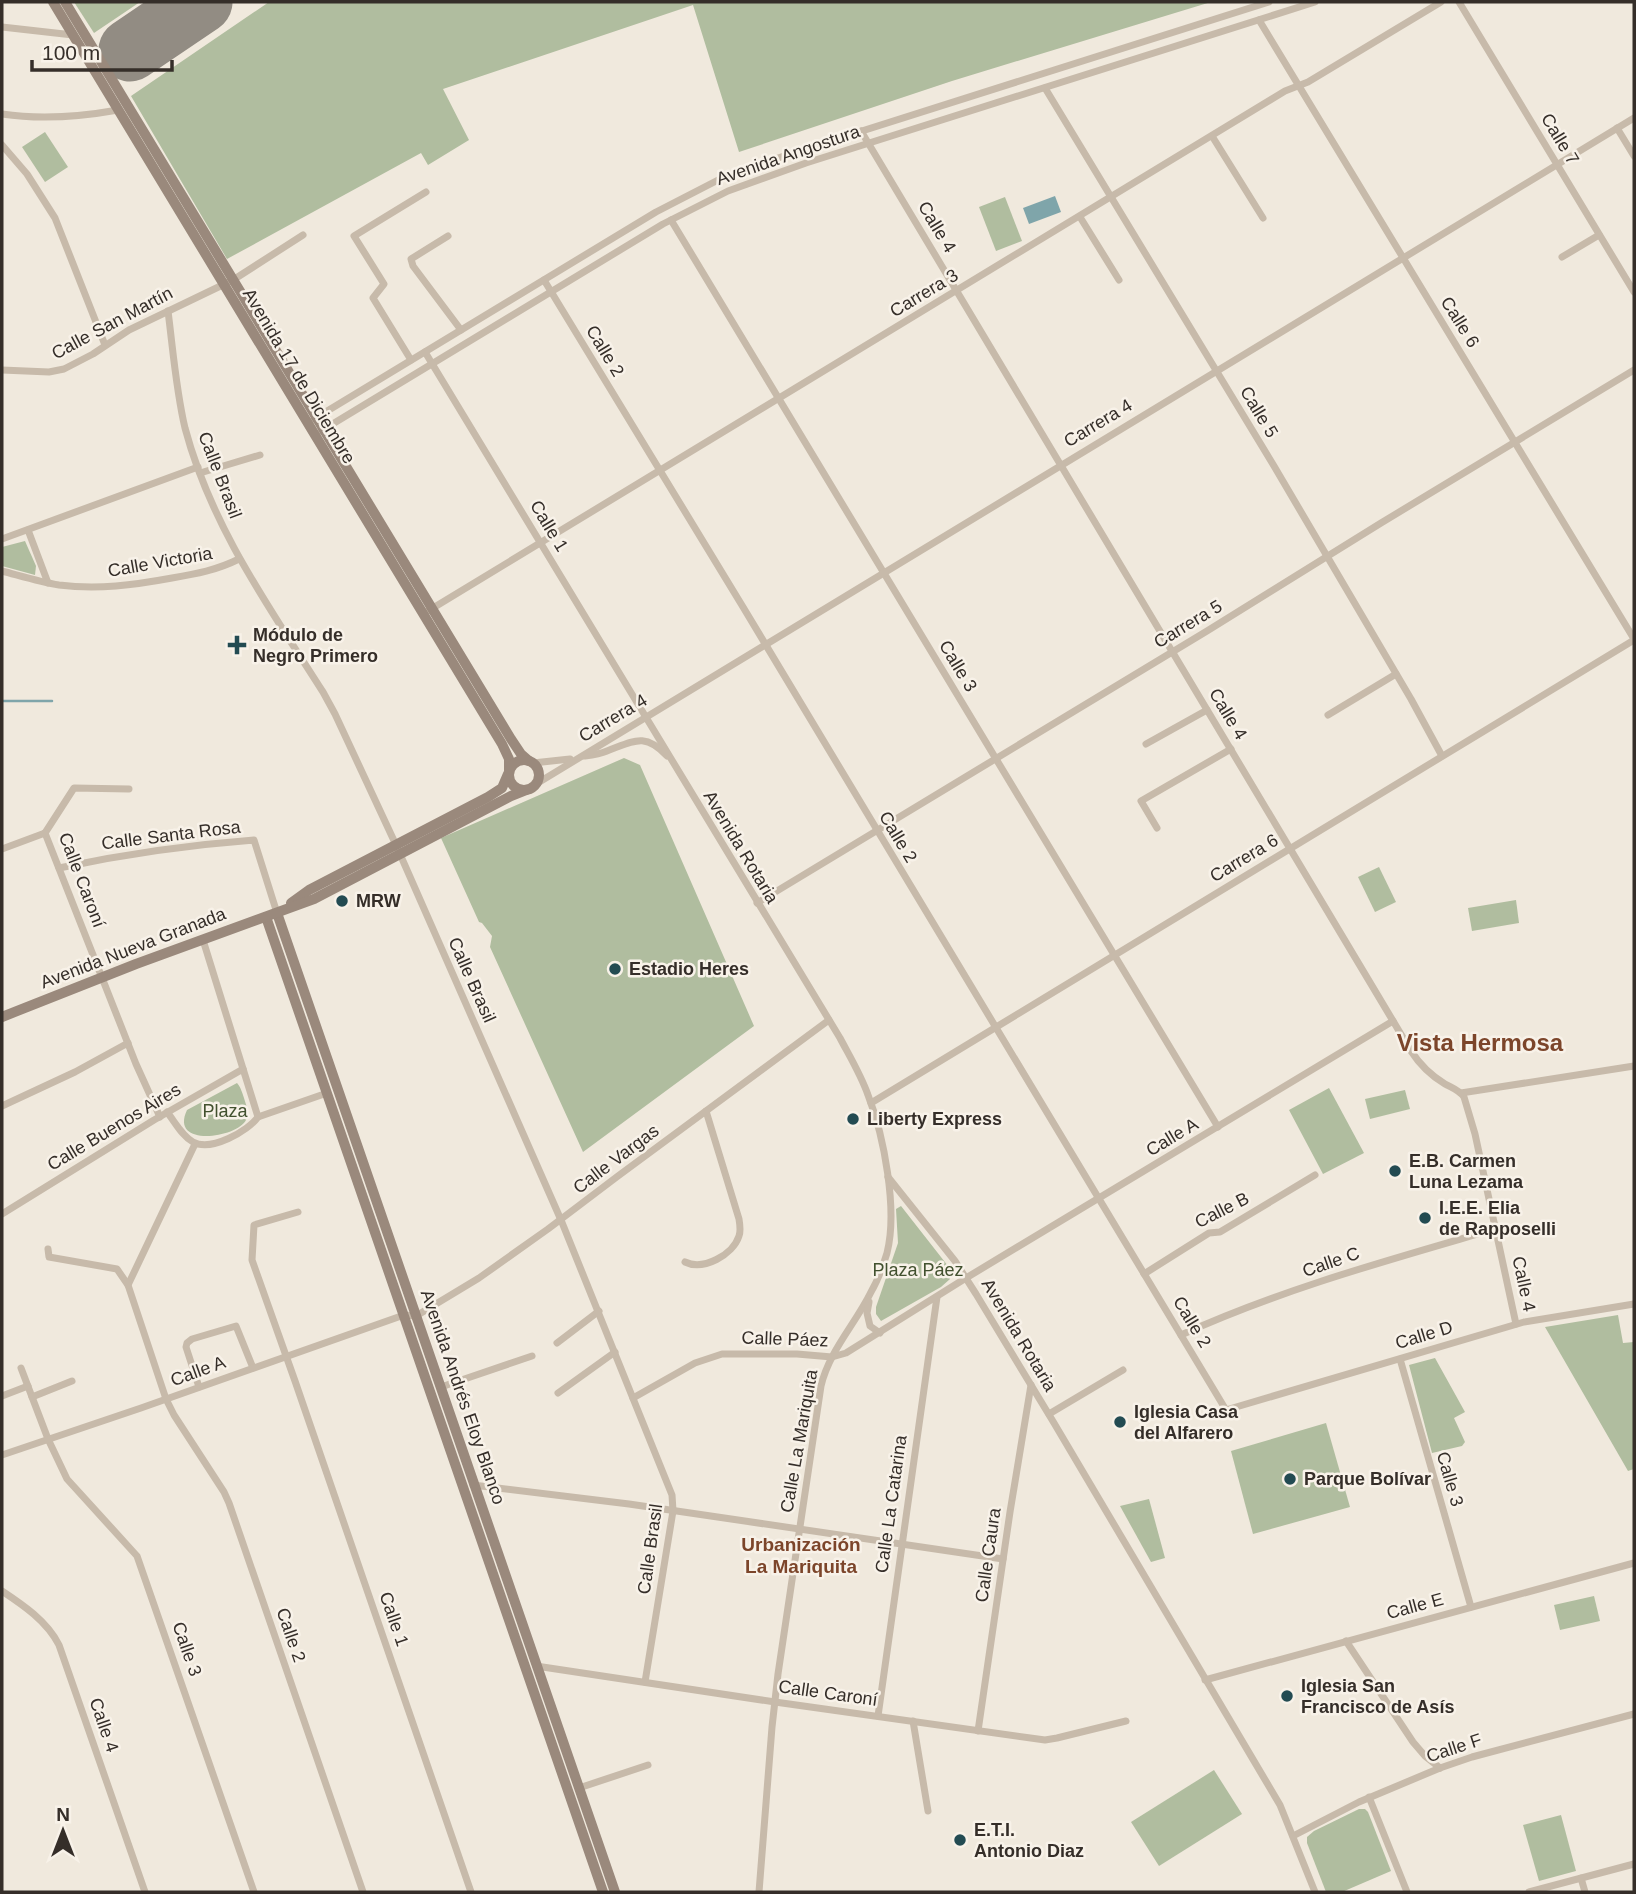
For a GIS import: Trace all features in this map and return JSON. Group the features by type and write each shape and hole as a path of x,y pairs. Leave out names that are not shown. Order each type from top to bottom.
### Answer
{"street":[{"name":"Avenida 17 de Diciembre","path":"53,2 118,110 228,282"},
{"name":"Avenida 17 de Diciembre","path":"65,2 228,282 427,611 502,744 509,759 509,772"},
{"name":"Avenida Angostura","path":"312,421 656,212 699,189 754,166 1269,2"},
{"name":"Avenida Angostura","path":"319,433 671,220 743,184 1315,2"},
{"name":"Carrera 3","path":"427,611 1286,91 1299,87 1441,2"},
{"name":"Calle 7","path":"1459,2 1634,292"},
{"name":"Calle 6","path":"1259,20 1634,640"},
{"path":"2,27 73,35"},
{"name":"Calle 5","path":"1045,88 1327,556 1442,756"},
{"path":"2,114 62,118 118,110"},
{"name":"Carrera 4","path":"531,787 1634,117"},
{"path":"1617,128 1634,156"},
{"name":"Calle 4","path":"861,131 1417,1060 1425,1070 1461,1093 1467,1104 1475,1134 1516,1324"},
{"path":"1212,136 1263,218"},
{"path":"2,145 27,174 55,218 106,345"},
{"path":"411,360 373,298 384,284 354,236 426,192"},
{"path":"1080,216 1119,280"},
{"name":"Calle 3","path":"671,220 1218,1127"},
{"name":"Calle San Martín","path":"2,370 59,371 72,366 129,330 228,282 303,235"},
{"path":"1562,257 1599,235"},
{"path":"448,236 411,259 413,266 461,330"},
{"name":"Calle 2","path":"544,280 1226,1410"},
{"name":"Calle Brasil","path":"168,311 182,413 199,470 218,519 239,559 331,705 561,1220 672,1495 673,1511 645,1682"},
{"name":"Calle 1","path":"425,352 646,717"},
{"name":"Carrera 5","path":"757,903 1634,370"},
{"path":"2,539 199,470 260,455"},
{"path":"28,530 48,583"},
{"name":"Calle Victoria","path":"2,571 48,583 94,588 194,574 239,559"},
{"name":"Avenida 17 de Diciembre","path":"427,611 518,750 531,762"},
{"name":"Carrera 6","path":"871,1103 1634,640"},
{"path":"1328,715 1396,674"},
{"path":"1146,744 1207,710"},
{"name":"Avenida Rotaria","path":"646,717 856,1067 871,1103 887,1176 955,1261 1049,1414 1273,1793 1315,1892"},
{"name":"Avenida Rotaria","path":"578,757 598,754 638,740 659,748 674,764"},
{"path":"1157,828 1141,801 1231,749"},
{"name":"Carrera 4","path":"531,762 578,757"},
{"path":"517,761 531,762 539,773 531,787 515,788 510,782 509,772 517,761"},
{"name":"Avenida Nueva Granada","path":"2,1017 314,899 498,791 509,772"},
{"name":"Avenida Nueva Granada","path":"398,850 531,787"},
{"name":"Calle Caroní","path":"130,789 74,788 45,834 128,1044 164,1114"},
{"path":"2,849 45,834"},
{"name":"Calle Santa Rosa","path":"59,869 152,850 254,840 272,915"},
{"name":"Avenida Andrés Eloy Blanco","path":"272,915 327,1093 603,1892"},
{"name":"Avenida Andrés Eloy Blanco","path":"272,915 441,1387 615,1892"},
{"path":"203,940 258,1117"},
{"name":"Calle Vargas","path":"416,1316 479,1278 561,1220 829,1020"},
{"name":"Calle A","path":"966,1278 1393,1021"},
{"path":"2,1106 84,1068 128,1044"},
{"path":"1461,1093 1634,1066"},
{"name":"Calle Buenos Aires","path":"2,1214 164,1114 243,1069"},
{"path":"164,1114 195,1144 208,1145 247,1129 258,1117 327,1093"},
{"path":"685,1262 697,1265 714,1260 734,1245 740,1234 739,1219 706,1111"},
{"path":"128,1285 195,1144"},
{"name":"Calle B","path":"1144,1274 1209,1233 1220,1232 1315,1174"},
{"name":"Calle La Mariquita","path":"760,1892 775,1702 821,1386 832,1357 871,1294 884,1260 889,1237 890,1209 887,1176"},
{"name":"Calle 1","path":"298,1212 254,1225 252,1259 471,1892"},
{"name":"Calle C","path":"1181,1335 1252,1305 1376,1263 1495,1229"},
{"path":"48,1249 49,1257 117,1269 128,1285 166,1399"},
{"name":"Calle Páez","path":"633,1398 695,1363 722,1354 832,1357 846,1353 966,1278"},
{"path":"871,1294 867,1319 872,1329 880,1333"},
{"name":"Calle La Catarina","path":"878,1716 937,1297"},
{"name":"Calle D","path":"1226,1410 1516,1324 1634,1304"},
{"path":"557,1343 599,1311"},
{"path":"404,1315 416,1316"},
{"name":"Calle A","path":"2,1455 404,1315"},
{"path":"199,1387 186,1347 192,1339 236,1326 253,1368"},
{"path":"558,1393 615,1352"},
{"path":"441,1387 532,1356"},
{"name":"Calle 3","path":"1400,1359 1471,1607"},
{"name":"Calle 3","path":"21,1368 48,1439 67,1479 137,1556 254,1892"},
{"path":"1049,1414 1123,1370"},
{"path":"32,1397 72,1381"},
{"name":"Calle Caura","path":"978,1731 1031,1384"},
{"path":"2,1396 28,1386"},
{"name":"Calle 2","path":"166,1399 229,1503 363,1892"},
{"path":"462,1484 673,1511 1003,1559"},
{"name":"Calle E","path":"1205,1680 1634,1563"},
{"name":"Calle 4","path":"2,1591 49,1628 59,1645 145,1892"},
{"path":"1346,1641 1413,1742 1440,1768"},
{"name":"Calle Caroní","path":"524,1664 1045,1740 1126,1721"},
{"name":"Calle F","path":"1293,1836 1369,1797 1440,1768 1634,1714"},
{"path":"913,1721 928,1811"},
{"path":"579,1787 648,1765"},
{"path":"1369,1797 1408,1892"},
{"path":"1528,1892 1634,1864"},
{"path":"1581,1878 1585,1892"}],"green space":[{"path":"74,2 140,2 94,33"},
{"path":"269,2 1211,2 952,81 739,152 693,5 443,89 469,140 428,165 421,153 227,259 131,96"},
{"path":"45,132 68,167 45,182 22,147"},
{"path":"1005,197 1022,241 996,251 979,207"},
{"path":"25,541 36,566 35,575 2,566 2,547"},
{"name":"Estadio Heres","path":"624,758 640,765 754,1026 583,1152 490,947 492,936 479,922 441,838"},
{"path":"1379,867 1396,902 1375,912 1358,877"},
{"path":"1516,900 1519,923 1472,931 1468,908"},
{"name":"Plaza","path":"237,1083 248,1112 246,1120 240,1126 219,1135 206,1136 195,1135 187,1130 184,1122 187,1110"},
{"path":"1329,1088 1364,1153 1323,1174 1289,1110"},
{"path":"1405,1090 1410,1109 1370,1119 1365,1099"},
{"name":"Plaza Páez","path":"901,1206 948,1266 950,1279 941,1287 881,1321 876,1314 876,1307 898,1243 896,1209"},
{"path":"1618,1315 1623,1343 1634,1342 1634,1469 1628,1471 1545,1327"},
{"path":"1435,1358 1465,1412 1454,1418 1465,1442 1462,1446 1432,1453 1409,1365"},
{"name":"Parque Bolívar","path":"1326,1423 1350,1507 1253,1534 1231,1451"},
{"path":"1149,1499 1165,1558 1151,1562 1120,1506"},
{"path":"1594,1596 1600,1621 1560,1630 1554,1605"},
{"path":"1214,1770 1242,1814 1159,1866 1131,1822"},
{"path":"1359,1809 1368,1812 1391,1871 1342,1892 1326,1892 1307,1837"},
{"path":"1561,1815 1576,1871 1539,1881 1523,1825"}],"water":[{"path":"1055,196 1061,212 1029,224 1023,208"}],"waterway":[{"path":"2,701 52,701"}],"runway":[{"path":"130,50 201,2"}],"place":[{"name":"Módulo de Negro Primero","path":"237,645"},
{"name":"MRW","path":"342,901"},
{"name":"Estadio Heres","path":"615,969"},
{"name":"Liberty Express","path":"853,1119"},
{"name":"E.B. Carmen Luna Lezama","path":"1395,1171"},
{"name":"I.E.E. Elia de Rapposelli","path":"1425,1218"},
{"name":"Iglesia Casa del Alfarero","path":"1120,1422"},
{"name":"Parque Bolívar","path":"1290,1479"},
{"name":"Iglesia San Francisco de Asís","path":"1287,1696"},
{"name":"E.T.I. Antonio Diaz","path":"960,1840"}],"district":[{"name":"Vista Hermosa","path":"1480,1043"},
{"name":"Urbanización La Mariquita","path":"801,1555"}]}
